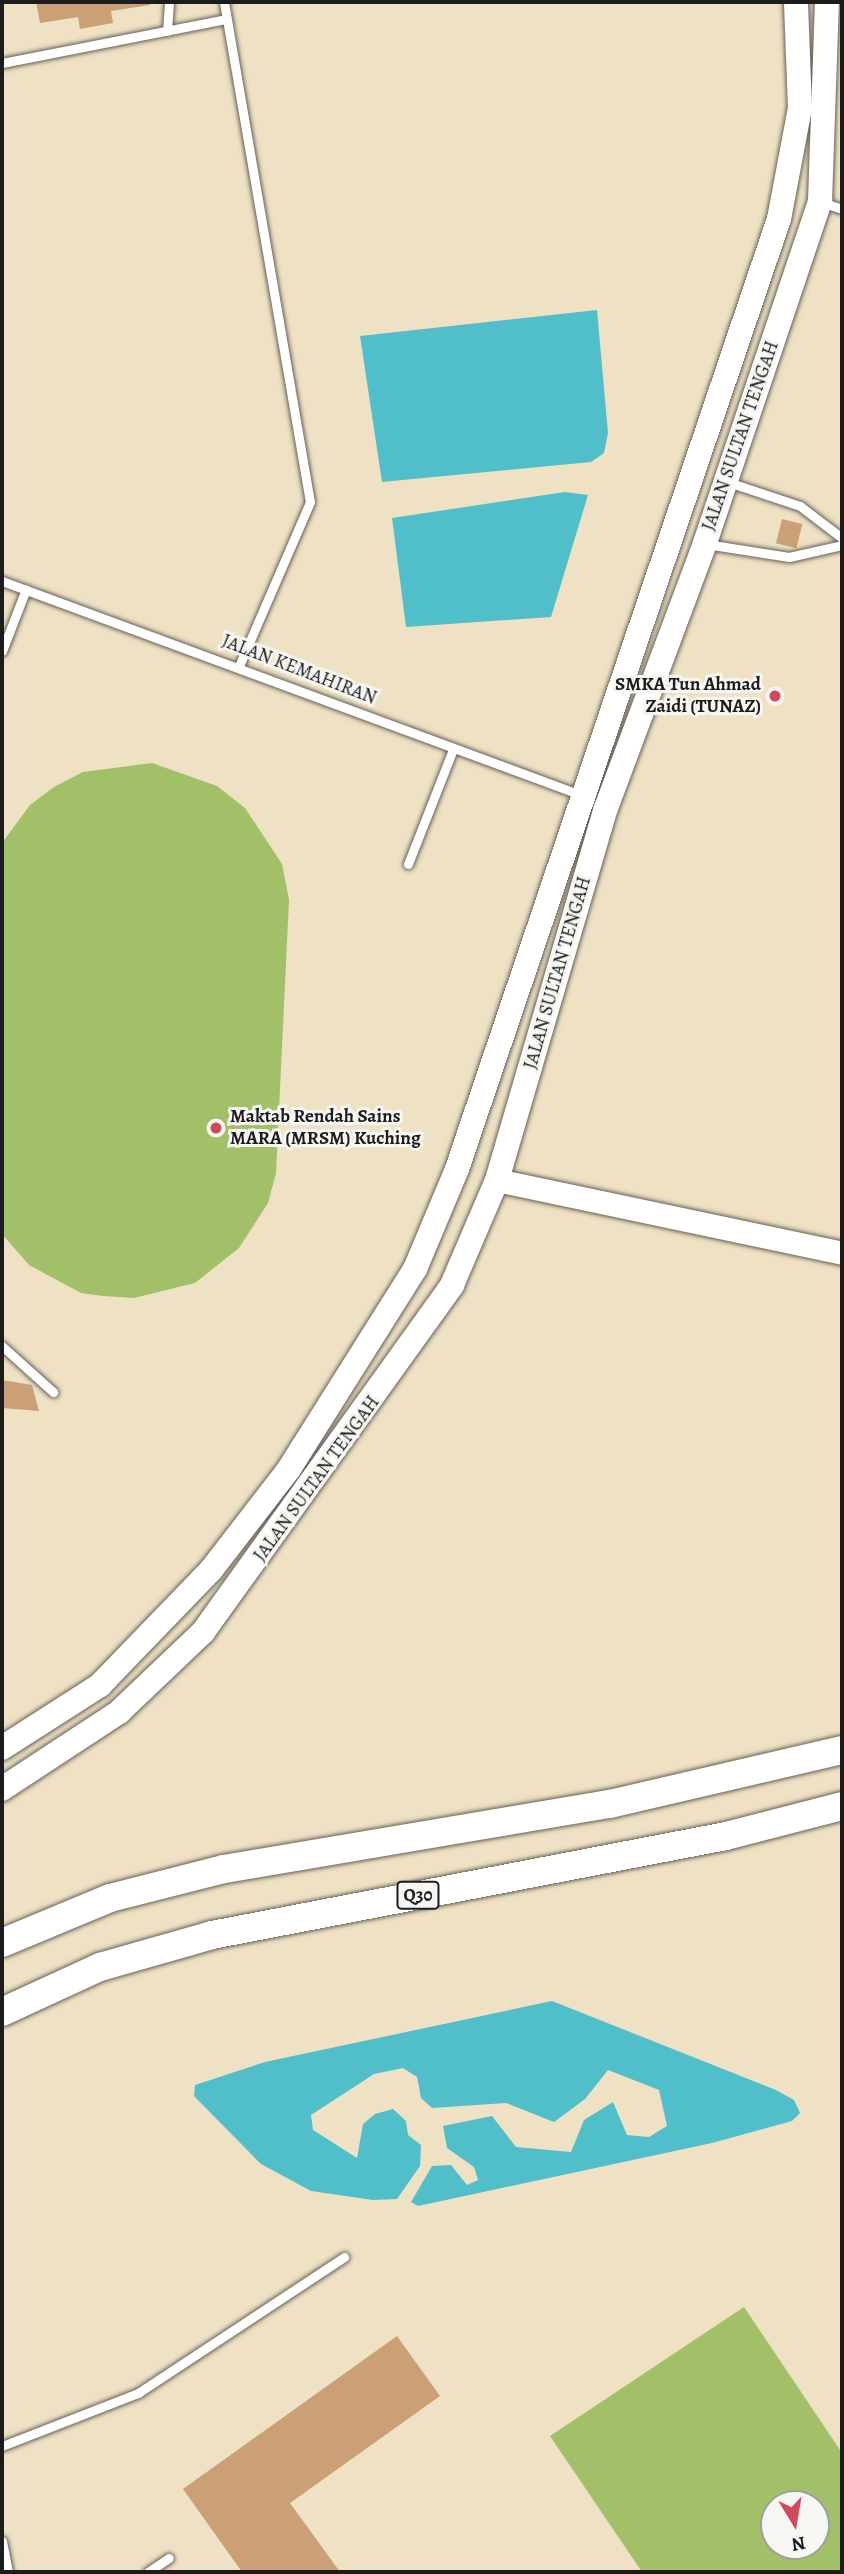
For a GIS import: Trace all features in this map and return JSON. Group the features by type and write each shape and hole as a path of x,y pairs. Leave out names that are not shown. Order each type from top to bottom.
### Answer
{"main road":[{"name":"JALAN SULTAN TENGAH","path":"2,1748 62,1712 138,1652 289,1469 415,1269 457,1169 786,195 800,108 796,2"},
{"name":"JALAN SULTAN TENGAH","path":"2,1789 119,1712 236,1593 452,1285 497,1180 606,808 831,205 827,2"},
{"path":"2,1943 110,1898 223,1869 610,1804 842,1750"},
{"name":"Q30","path":"2,2011 100,1967 212,1935 726,1836 842,1806"}],"street":[{"path":"497,1180 842,1254"}],"lane":[{"path":"167,31 169,2"},
{"path":"224,2 310,502 240,664"},
{"path":"2,63 227,19"},
{"path":"726,481 800,506 842,538"},
{"path":"705,543 789,557 842,545"},
{"name":"JALAN KEMAHIRAN","path":"2,580 240,664 453,749 583,796"},
{"path":"2,651 26,589"},
{"path":"408,863 453,749"},
{"path":"2,1346 53,1392"},
{"path":"2,2446 138,2393 344,2257"},
{"path":"2,2541 8,2572"},
{"path":"148,2572 169,2558"}],"green space":[{"path":"152,763 217,786 245,808 282,864 289,900 276,1173 268,1203 239,1248 195,1283 134,1298 81,1293 29,1265 2,1234 2,843 30,805 54,787 83,772"},
{"path":"744,2307 842,2453 842,2572 642,2572 550,2436"}],"water":[{"path":"597,310 608,433 604,453 591,462 382,482 360,336"},
{"path":"565,492 588,495 551,617 406,627 392,518"},
{"path":"552,2001 776,2090 794,2100 800,2113 792,2121 712,2143 418,2206 411,2202 432,2166 451,2165 467,2185 478,2180 474,2167 447,2148 443,2126 492,2116 516,2147 571,2152 584,2120 613,2102 627,2135 649,2137 667,2126 659,2090 608,2070 585,2099 554,2122 506,2103 432,2108 421,2098 417,2077 403,2068 374,2074 311,2115 313,2130 357,2158 363,2124 375,2114 393,2109 406,2121 408,2135 421,2145 420,2166 397,2199 373,2200 311,2191 261,2164 194,2096 195,2085 265,2062"}],"building":[{"path":"36,2 149,2 150,5 111,11 113,23 80,29 78,17 40,23"},
{"path":"782,519 802,524 796,548 776,543"},
{"path":"2,1380 32,1385 39,1411 2,1408"},
{"path":"397,2336 440,2396 290,2503 340,2572 242,2572 183,2489"}],"place":[{"name":"SMKA Tun Ahmad Zaidi (TUNAZ)","path":"775,696"},
{"name":"Maktab Rendah Sains MARA (MRSM) Kuching","path":"216,1128"}]}
